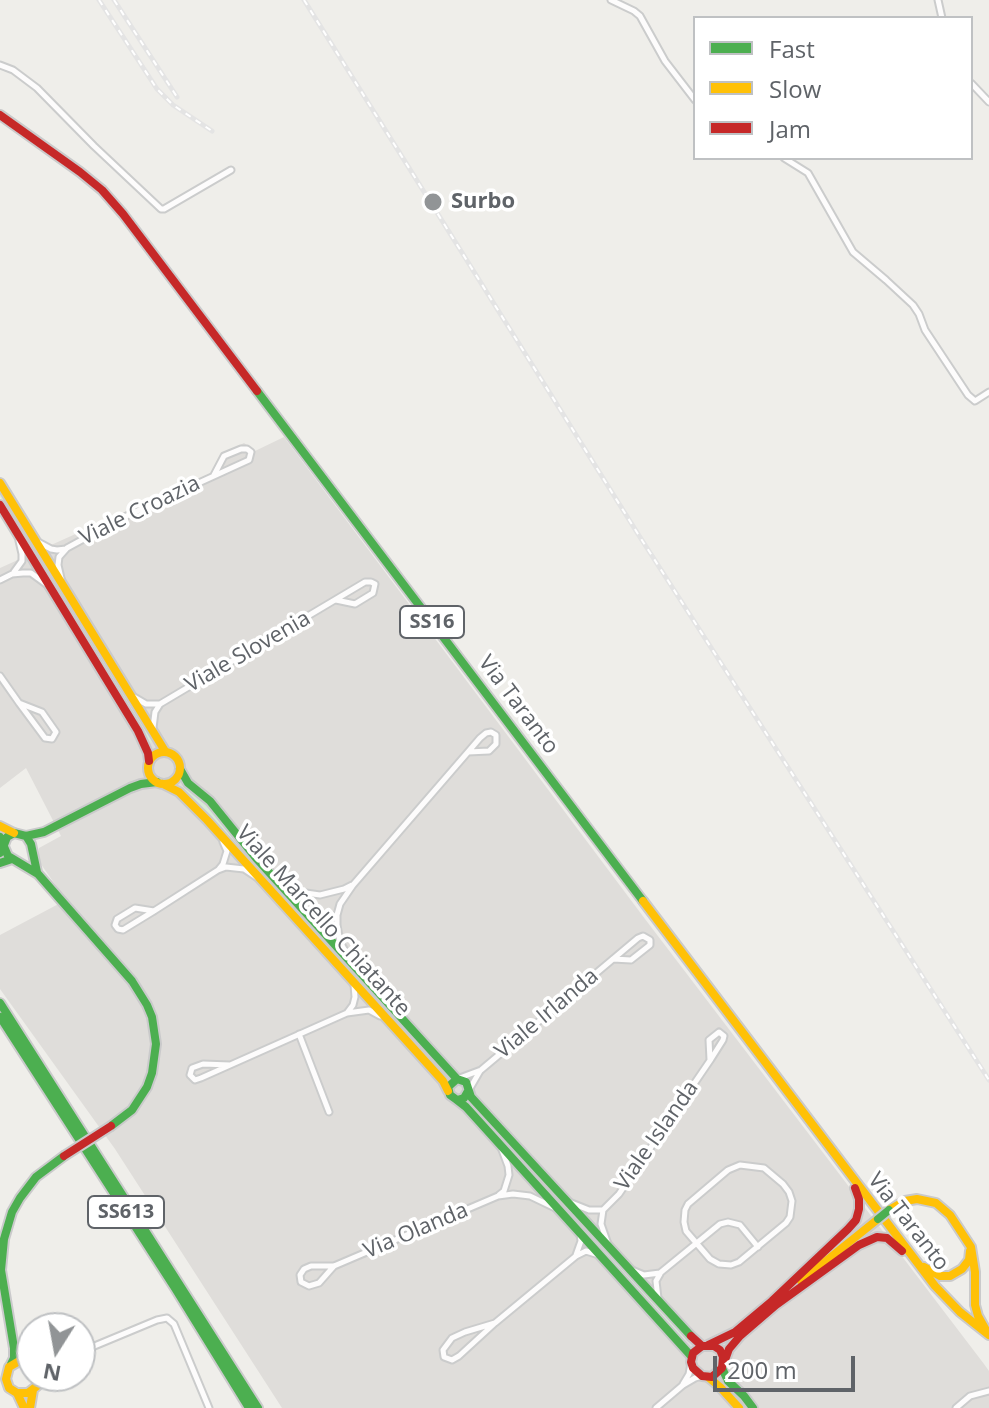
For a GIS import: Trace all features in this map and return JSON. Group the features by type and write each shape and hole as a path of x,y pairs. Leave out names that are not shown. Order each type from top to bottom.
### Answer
{"main road":[{"name":"Via Taranto","path":"0,115 80,172 102,190 123,214 935,1286 960,1312 989,1335"},
{"name":"Viale Marcello Chiatante","path":"0,483 153,733 165,751 178,759 188,783 210,801 256,858 457,1079 466,1082 471,1097 660,1303 705,1345 720,1350 728,1381 753,1408"},
{"name":"Viale Marcello Chiatante","path":"0,505 138,731 148,753 150,776 179,792 207,820 443,1081 453,1098 466,1107 580,1232 692,1360 696,1373 720,1387 739,1408"},
{"path":"130,788 144,774 155,754 165,751"},
{"path":"0,863 27,856 29,843 44,832 130,788 173,781 180,769"},
{"path":"0,826 29,843 38,874"},
{"path":"7,1369 15,1353 1,1270 8,1224 20,1198 36,1177 132,1110 152,1073 156,1044 152,1017 132,981 38,874 14,859 2,846 7,837 14,833"},
{"name":"SS613","path":"0,1003 258,1408"},
{"name":"SS613","path":"0,1017 249,1408"},
{"path":"448,1091 450,1083 457,1079"},
{"path":"457,1100 464,1098 468,1091"},
{"path":"705,1377 717,1375 729,1349 740,1336 856,1220 859,1209 857,1191 836,1157"},
{"path":"692,1360 696,1350 735,1332 889,1210 905,1201 917,1199 936,1203 950,1215 971,1247 975,1305 989,1335"},
{"path":"774,1303 859,1245 877,1237 887,1238 897,1245 922,1276 935,1286"},
{"path":"908,1251 929,1271 950,1276 969,1260 971,1247"},
{"path":"0,1299 11,1349 7,1383 24,1408"},
{"path":"14,1341 16,1345"},
{"path":"0,1386 22,1394 26,1392"}],"street":[{"path":"611,0 640,16 665,61 693,97"},
{"path":"0,65 13,70 37,88 161,209 231,170"},
{"path":"973,85 989,102"},
{"path":"787,160 808,173 853,252 913,305 925,330 968,395 975,401 989,392"},
{"name":"Viale Croazia","path":"35,540 51,549 67,548 122,518 249,460 251,452 241,449 224,456 214,475"},
{"path":"12,574 22,561 19,536"},
{"name":"Viale Croazia","path":"64,587 58,565 59,557 67,548"},
{"path":"0,580 12,574 31,573 50,588"},
{"name":"Viale Slovenia","path":"127,691 146,704 160,704 365,582 375,584 373,593 355,604 336,600"},
{"path":"0,676 19,703 45,738 52,739 56,732 42,712 19,703"},
{"name":"Viale Slovenia","path":"153,733 154,717 160,704"},
{"path":"352,962 340,942 337,915 340,904 468,752 486,733 496,735 496,744 489,751 468,752"},
{"path":"207,820 227,851 218,870"},
{"path":"154,911 135,908 117,919 115,925 123,930 226,867 244,869 261,879"},
{"path":"277,880 299,892 320,895 353,885"},
{"name":"Viale Irlanda","path":"468,1091 481,1070 613,959 638,938 643,936 650,940 650,945 631,960 613,959"},
{"path":"347,1013 355,997 352,981"},
{"path":"230,1065 203,1064 192,1068 190,1075 195,1080 201,1078 347,1013 369,1010 391,1023"},
{"name":"Viale Islanda","path":"610,1249 601,1224 603,1210 619,1194 710,1060 723,1040 724,1036 719,1032 709,1040 710,1060"},
{"path":"299,1034 329,1112"},
{"name":"Viale Irlanda","path":"457,1079 481,1070"},
{"path":"498,1196 504,1191 509,1175 500,1144"},
{"path":"748,1165 769,1171 783,1184 792,1201 786,1223 758,1247 731,1265 713,1261 684,1228 688,1204 734,1166 748,1165"},
{"name":"Via Olanda","path":"334,1266 319,1283 309,1286 301,1282 300,1275 304,1269 334,1266 498,1196 530,1196 560,1211"},
{"name":"Viale Islanda","path":"568,1202 589,1210 603,1210"},
{"path":"660,1303 656,1281 660,1273 722,1223 740,1225 758,1247"},
{"path":"576,1256 581,1241 580,1232"},
{"path":"495,1323 452,1338 443,1350 444,1357 452,1360 459,1356 576,1256 586,1251 601,1256"},
{"path":"627,1267 644,1275 660,1273"},
{"path":"96,1345 167,1318 174,1324 209,1408"},
{"path":"683,1385 692,1360"},
{"path":"656,1408 683,1385 695,1378 705,1377"},
{"path":"956,1408 970,1396 989,1391"}],"shaded area":[{"path":"284,437 984,1364 989,1371 989,1408 282,1408 115,1149 0,989 0,935 66,900 38,860 39,848 61,836 26,768 0,788 0,568 211,473 221,454 244,443 255,451"}],"green space":[{"path":"0,490 153,741 150,743 0,497"},
{"path":"186,787 207,803 248,854 450,1079 447,1080 183,790"},
{"path":"469,1099 687,1339 684,1342 465,1102"}],"railway":[{"path":"99,0 157,89 173,105 212,131"},
{"path":"114,0 177,97"},
{"path":"304,0 638,534 989,1080"}],"traffic: fast":[{"path":"257,391 643,901"},
{"path":"180,769 188,783 210,801 256,858 457,1079"},
{"path":"26,836 44,832 130,788 157,782"},
{"path":"4,845 7,837 14,833 26,836 31,844 37,872"},
{"path":"0,837 8,856 38,874 132,981 152,1017 156,1044 147,1087 132,1110 111,1126"},
{"path":"0,853 4,849"},
{"path":"0,863 12,859"},
{"path":"0,1003 258,1408"},
{"path":"0,1017 249,1408"},
{"path":"468,1091 464,1098 457,1100 450,1095 448,1087 457,1079 466,1082 471,1097 691,1336"},
{"path":"457,1100 692,1357"},
{"path":"11,1364 14,1348 1,1270 4,1239 20,1198 36,1177 64,1156"},
{"path":"878,1219 889,1210"},
{"path":"722,1368 728,1381 753,1408"}],"traffic: slow":[{"path":"0,483 165,751"},
{"path":"164,752 176,756 180,768 176,780 164,784 152,780 148,768 152,756 164,752"},
{"path":"163,784 179,792 207,820 443,1081 448,1091"},
{"path":"0,826 14,833"},
{"path":"643,901 935,1286 960,1312 989,1335"},
{"path":"889,1210 905,1201 917,1199 936,1203 950,1215 971,1247 975,1305 986,1330"},
{"path":"801,1281 878,1219"},
{"path":"924,1267 940,1276 950,1276 962,1269 969,1260 970,1251"},
{"path":"16,1363 9,1367 6,1379 9,1388 17,1393 29,1392"},
{"path":"708,1377 739,1408"},
{"path":"30,1408 33,1392"},
{"path":"17,1393 24,1408"}],"traffic: jam":[{"path":"0,115 102,190 257,391"},
{"path":"0,505 138,731 149,761"},
{"path":"64,1156 111,1126"},
{"path":"708,1345 735,1332 848,1229 856,1220 859,1209 855,1188"},
{"path":"724,1363 729,1349 740,1336 776,1305 859,1245 877,1237 887,1238 902,1251"},
{"path":"691,1336 702,1346 714,1346 720,1350 722,1368 712,1377 702,1376 691,1362 693,1353 702,1346"}],"place":[{"name":"Surbo","path":"433,202"}]}
